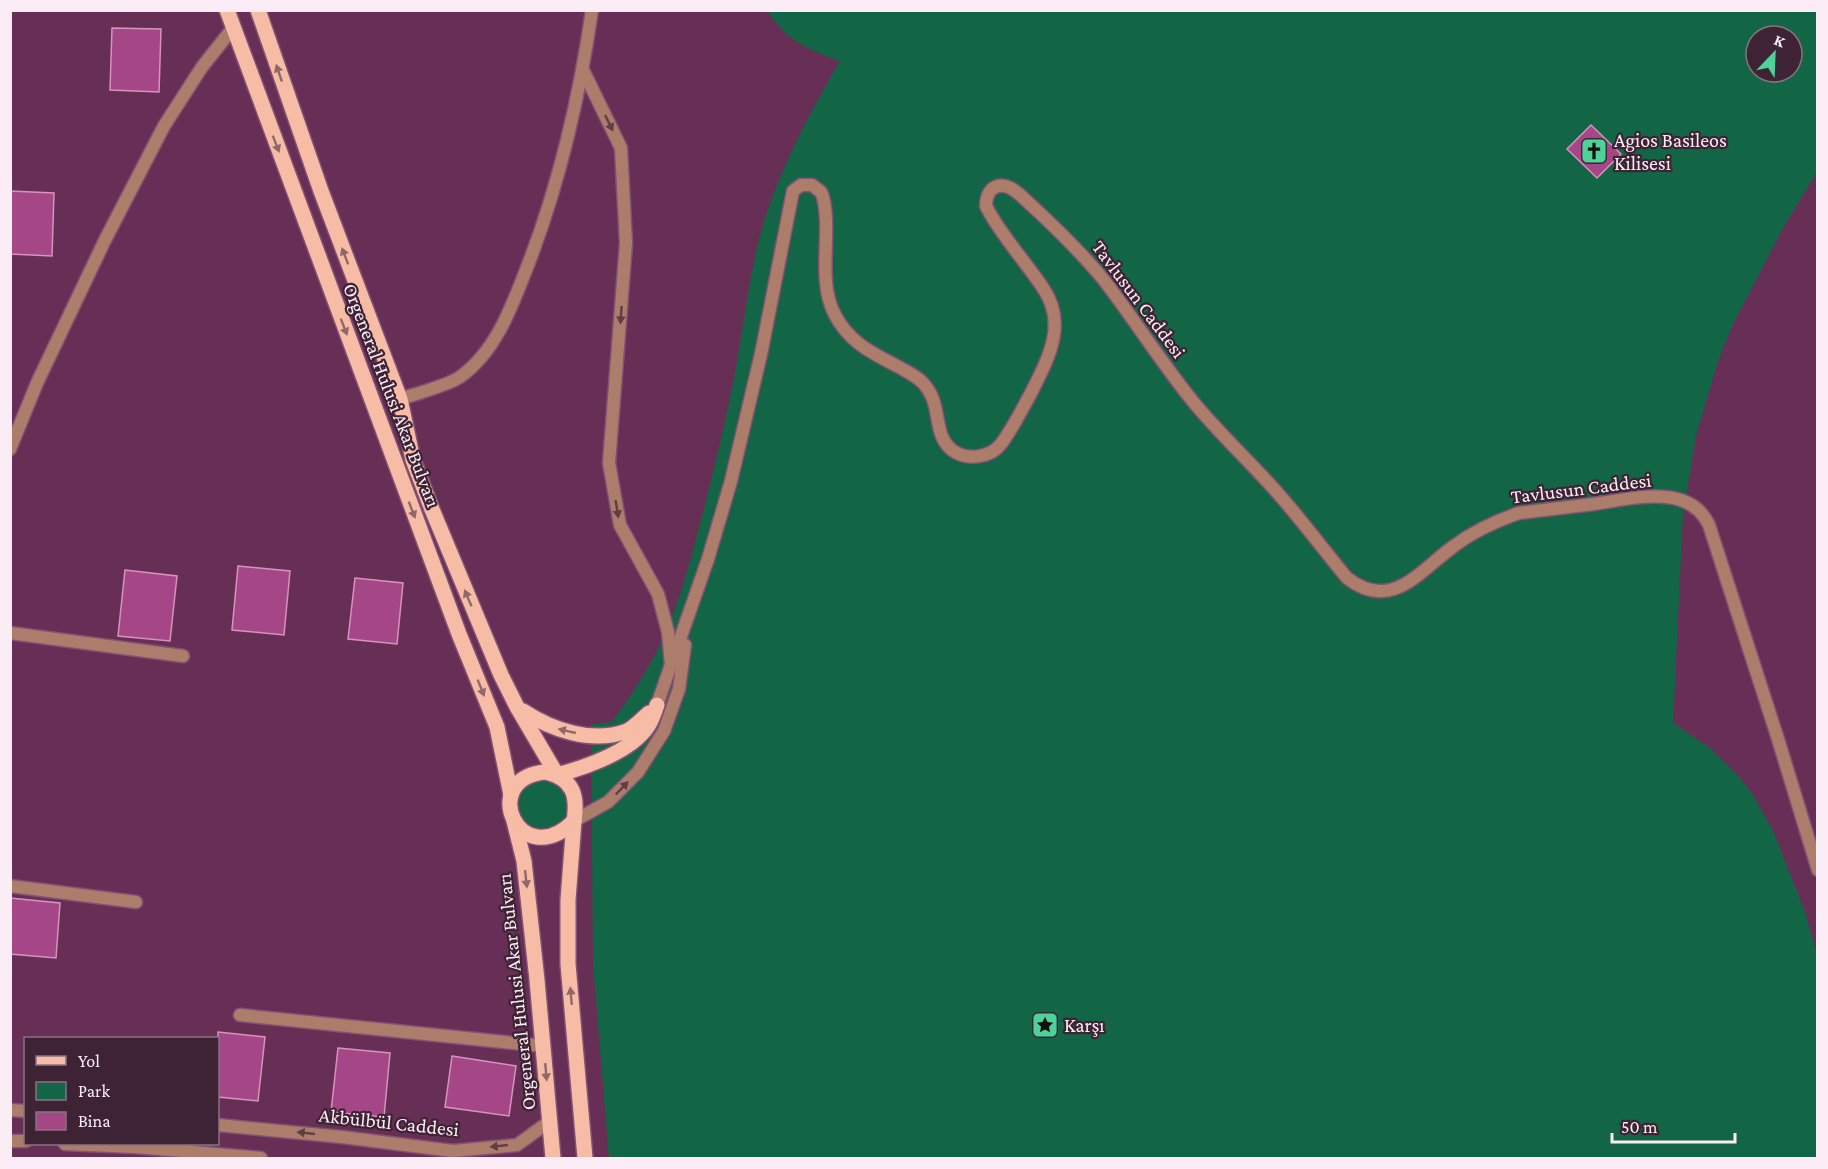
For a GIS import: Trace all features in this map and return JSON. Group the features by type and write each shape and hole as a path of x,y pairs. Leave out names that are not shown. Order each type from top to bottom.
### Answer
{"main road":[{"name":"Orgeneral Hulusi Akar Bulvarı","path":"227,10 459,634 497,727 511,795"},
{"name":"Orgeneral Hulusi Akar Bulvarı","path":"258,10 321,191 400,399 413,460 468,598 517,707 558,775"},
{"path":"558,775 581,769 624,747 648,726 657,705"},
{"path":"517,707 551,727 590,735 627,730 657,705"},
{"path":"574,821 558,835 538,838 528,835 514,821 509,808 511,795 516,785 524,777 535,772 546,771 558,775 567,782 576,801 568,900 568,964 585,1158"},
{"name":"Orgeneral Hulusi Akar Bulvarı","path":"514,821 524,861 553,1158"}],"street":[{"path":"400,399 459,378 485,353 496,338 520,285 566,151 584,70 592,10"},
{"path":"10,449 37,383 105,240 164,126 195,76 233,28"},
{"path":"584,70 621,148 626,243 609,463 620,525 658,594 668,632 672,667"},
{"name":"Tavlusun Caddesi","path":"657,705 672,667 720,520 741,442 793,191 801,185 812,185 821,192 823,197 829,299 840,323 858,344 921,381 934,400 938,411 939,430 945,443 956,453 970,457 988,454 997,449 1011,432 1050,356 1055,335 1054,316 1048,297 986,206 991,190 1004,186 1022,197 1085,258 1118,298 1196,406 1275,489 1347,578 1363,588 1386,591 1405,584 1424,573 1468,535 1519,513 1648,496 1682,501 1696,508 1709,525 1818,870"},
{"name":"Tavlusun Caddesi","path":"574,821 608,802 638,772 664,731 679,689 686,625"},
{"path":"10,633 183,656"},
{"path":"10,886 136,902"},
{"path":"240,1015 543,1046"},
{"name":"Akbülbül Caddesi","path":"219,1125 453,1151 517,1144 550,1121"},
{"path":"89,1145 261,1158"}],"green space":[{"path":"768,11 1817,11 1817,172 1784,226 1733,324 1718,361 1696,436 1683,514 1673,723 1711,749 1740,778 1753,795 1773,831 1805,912 1817,954 1817,1158 609,1158 593,964 591,724 612,722 648,668 671,619 691,559 718,451 735,373 754,259 765,219 782,172 840,61 799,43 782,30"},
{"path":"545,778 562,784 572,807 565,823 540,832 523,822 520,818 518,803 520,793 526,785"}],"building":[{"path":"112,28 161,29 159,92 110,90"},
{"name":"Agios Basileos Kilisesi","path":"1591,125 1621,154 1597,178 1567,149"},
{"path":"10,191 54,193 52,256 10,254"},
{"path":"238,566 290,571 284,635 232,630"},
{"path":"125,570 177,576 170,641 118,636"},
{"path":"355,578 403,583 397,644 348,639"},
{"path":"10,898 60,903 56,958 10,954"},
{"path":"218,1032 265,1037 258,1101 219,1097"},
{"path":"338,1048 390,1053 384,1117 331,1112"},
{"path":"452,1056 516,1066 509,1116 445,1107"}],"place":[{"name":"Agios Basileos Kilisesi","path":"1594,151"},
{"name":"Karşı","path":"1045,1025"}]}
